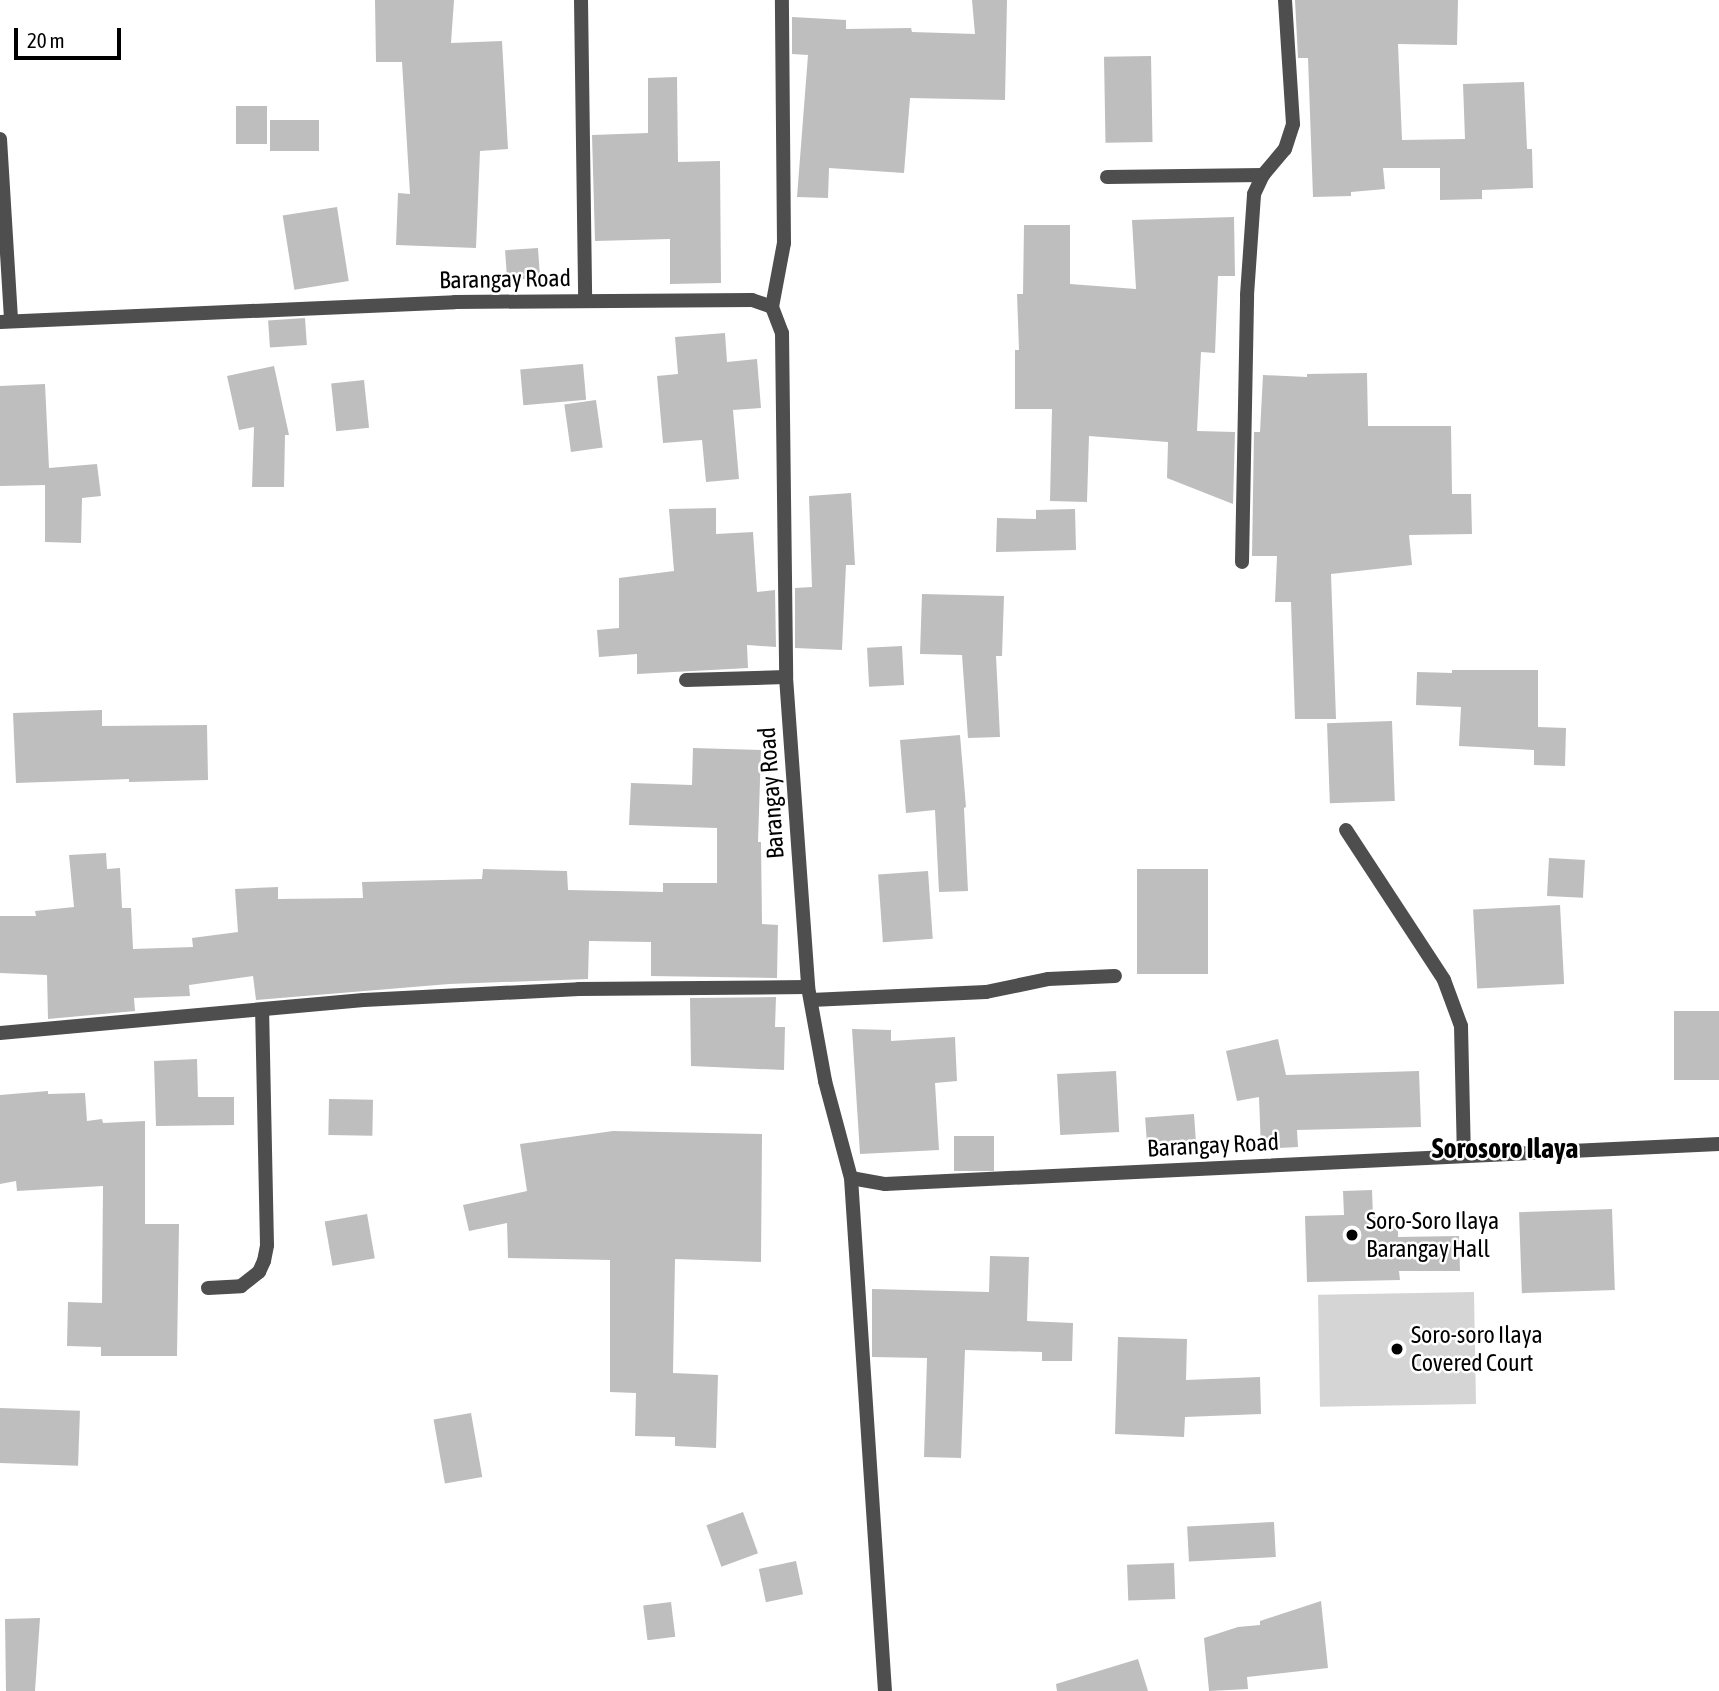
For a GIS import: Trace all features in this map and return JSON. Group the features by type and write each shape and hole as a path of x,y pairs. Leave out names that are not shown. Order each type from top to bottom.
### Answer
{"street":[{"path":"581,0 586,301"},
{"path":"772,307 784,233 782,0"},
{"path":"1242,562 1247,296 1254,194 1263,175 1285,149 1293,124 1285,0"},
{"path":"0,139 5,322"},
{"path":"1107,177 1263,175"},
{"name":"Barangay Road","path":"5,322 454,302 752,300 772,307 782,333 786,677 809,994 825,1081 851,1178 885,1184 1719,1144"},
{"path":"686,680 786,677"},
{"path":"1346,830 1444,980 1461,1026 1464,1156"},
{"path":"0,1033 364,1000 579,989 809,994 986,992 1048,979 1115,976"},
{"path":"208,1288 241,1286 258,1272 264,1261 267,1245 262,1011"},
{"path":"851,1178 885,1691"}],"shaded area":[{"name":"Soro-soro Ilaya Covered Court","path":"1474,1292 1476,1404 1320,1407 1318,1295"}],"building":[{"path":"375,0 454,0 451,43 502,41 508,149 480,151 476,248 396,245 398,193 410,194 402,62 376,62"},
{"path":"972,0 1007,0 1005,100 910,98 904,173 829,168 828,198 797,197 808,55 792,54 792,17 846,20 846,29 911,28 912,32 975,34"},
{"path":"1295,0 1458,0 1457,45 1398,44 1402,140 1465,139 1463,84 1524,82 1527,149 1532,149 1533,188 1482,190 1482,199 1440,200 1440,168 1383,168 1385,189 1351,192 1351,196 1313,197 1308,58 1298,58"},
{"path":"1151,56 1153,142 1106,143 1104,57"},
{"path":"677,77 678,162 720,161 721,283 670,284 670,239 595,241 592,135 648,133 648,78"},
{"path":"236,106 267,106 267,144 236,144"},
{"path":"270,120 319,120 319,151 270,151"},
{"path":"337,207 349,281 294,290 283,216"},
{"path":"1234,217 1235,276 1218,276 1215,353 1201,352 1197,431 1235,432 1233,504 1167,478 1168,442 1089,436 1087,502 1050,501 1052,409 1015,409 1015,350 1019,350 1017,294 1023,294 1024,225 1070,225 1070,284 1136,289 1132,220"},
{"path":"538,248 540,278 507,280 505,250"},
{"path":"305,318 307,345 270,348 268,321"},
{"path":"725,333 727,362 757,359 761,408 733,410 739,479 706,482 702,440 663,443 657,376 678,374 675,337"},
{"path":"583,364 586,400 523,405 520,369"},
{"path":"274,366 289,435 285,435 284,487 252,487 254,427 239,430 227,376"},
{"path":"1367,373 1368,426 1451,426 1452,494 1471,494 1472,534 1409,535 1412,565 1331,574 1336,719 1295,719 1291,602 1275,602 1277,556 1252,556 1254,432 1260,432 1263,375 1307,377 1307,374"},
{"path":"364,380 369,428 336,431 331,383"},
{"path":"45,384 49,468 97,464 101,496 82,498 81,543 45,542 45,485 0,486 0,386"},
{"path":"596,400 603,448 571,452 564,404"},
{"path":"851,493 855,565 846,565 842,650 795,648 795,588 812,587 809,496"},
{"path":"716,508 716,534 753,532 757,592 775,590 776,647 747,645 748,668 637,674 637,654 599,657 597,630 619,628 619,578 674,571 669,509"},
{"path":"1075,509 1076,550 996,552 997,518 1036,519 1036,510"},
{"path":"922,594 1004,596 1002,656 996,656 1000,737 968,738 962,655 920,654"},
{"path":"902,646 904,685 869,687 867,648"},
{"path":"1452,670 1538,670 1538,727 1566,728 1565,766 1534,765 1534,750 1459,746 1461,707 1416,705 1417,672 1452,673"},
{"path":"102,710 102,726 207,725 208,780 129,782 129,779 16,783 13,713"},
{"path":"1392,721 1395,801 1330,803 1327,723"},
{"path":"960,735 966,807 968,891 939,892 935,810 906,813 900,740"},
{"path":"693,748 761,750 758,842 761,842 762,924 778,925 777,978 651,976 651,942 589,941 588,979 449,984 256,1000 253,976 189,985 190,996 134,998 135,1011 48,1019 47,975 0,973 0,916 36,916 35,911 74,907 69,855 106,853 107,869 120,868 122,908 131,908 133,949 193,947 192,938 238,932 235,889 278,887 278,899 363,898 362,882 482,879 483,869 567,871 568,890 663,892 663,883 717,883 717,828 629,825 631,783 692,785"},
{"path":"1549,858 1585,860 1583,898 1547,896"},
{"path":"1137,869 1208,869 1208,974 1137,974"},
{"path":"928,871 933,939 883,942 878,874"},
{"path":"1560,905 1564,984 1477,988 1473,910"},
{"path":"776,997 775,1027 785,1027 784,1070 691,1066 690,998"},
{"path":"1674,1011 1719,1011 1719,1080 1674,1080"},
{"path":"852,1029 891,1030 891,1041 955,1037 957,1081 935,1083 939,1150 860,1154"},
{"path":"1278,1039 1286,1075 1419,1071 1421,1127 1297,1130 1298,1147 1261,1149 1259,1097 1237,1101 1226,1051"},
{"path":"197,1059 198,1097 234,1097 234,1125 156,1126 154,1061"},
{"path":"1116,1071 1119,1132 1060,1135 1057,1074"},
{"path":"48,1091 48,1094 85,1093 87,1121 145,1121 145,1224 179,1224 177,1356 101,1356 101,1347 67,1346 68,1302 102,1303 103,1186 17,1191 16,1181 0,1184 0,1095"},
{"path":"329,1099 373,1100 372,1136 328,1135"},
{"path":"1194,1114 1196,1143 1147,1146 1145,1117"},
{"path":"613,1131 762,1134 761,1262 675,1259 673,1373 718,1375 716,1448 675,1446 675,1437 635,1436 636,1393 610,1392 610,1260 508,1258 507,1223 469,1231 463,1205 527,1191 520,1144"},
{"path":"954,1136 994,1136 994,1171 954,1171"},
{"name":"Soro-Soro Ilaya Barangay Hall","path":"1372,1190 1373,1217 1398,1216 1398,1237 1459,1236 1460,1271 1399,1271 1400,1280 1307,1282 1305,1216 1344,1215 1343,1191"},
{"path":"1612,1209 1615,1290 1522,1293 1519,1212"},
{"path":"367,1214 375,1258 332,1266 325,1221"},
{"path":"990,1256 1029,1257 1027,1321 1073,1323 1072,1361 1042,1361 1042,1352 965,1350 961,1458 924,1457 927,1358 872,1357 872,1289 989,1292"},
{"path":"1118,1337 1187,1339 1186,1380 1260,1377 1261,1414 1185,1417 1184,1437 1115,1434"},
{"path":"0,1408 80,1411 78,1466 0,1463"},
{"path":"471,1413 482,1477 445,1484 434,1420"},
{"path":"743,1512 758,1553 721,1567 706,1525"},
{"path":"1274,1522 1276,1557 1189,1562 1187,1527"},
{"path":"796,1561 803,1594 766,1602 759,1569"},
{"path":"1174,1563 1175,1599 1128,1601 1127,1565"},
{"path":"1321,1601 1328,1668 1247,1677 1248,1689 1209,1691 1204,1638 1238,1627 1260,1625 1260,1621"},
{"path":"671,1602 675,1637 647,1640 643,1605"},
{"path":"40,1618 35,1691 6,1691 5,1619"},
{"path":"1138,1659 1148,1691 1057,1691 1056,1684"}],"place":[{"name":"Soro-Soro Ilaya Barangay Hall","path":"1352,1235"},
{"name":"Soro-soro Ilaya Covered Court","path":"1397,1349"}],"district":[{"name":"Sorosoro Ilaya","path":"1505,1148"}]}
